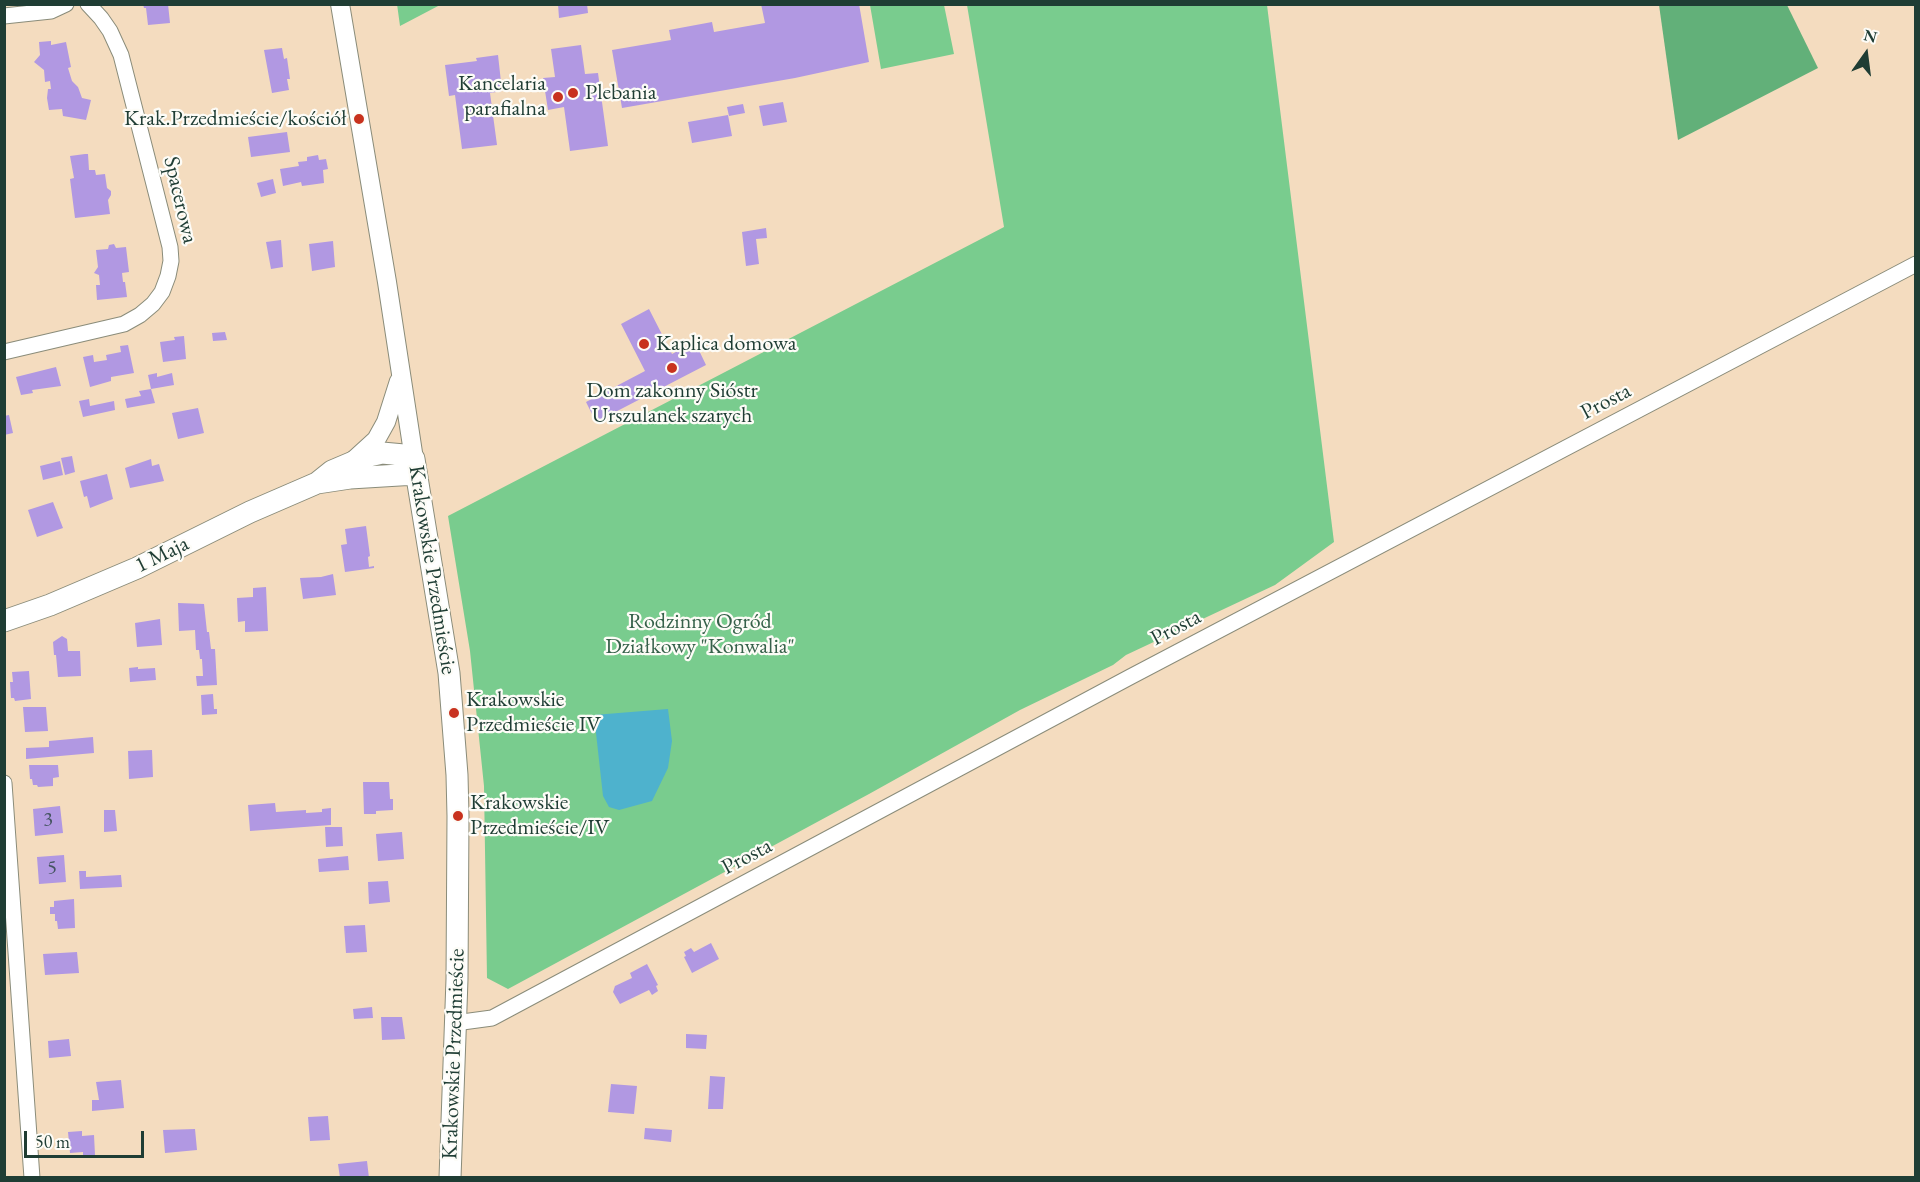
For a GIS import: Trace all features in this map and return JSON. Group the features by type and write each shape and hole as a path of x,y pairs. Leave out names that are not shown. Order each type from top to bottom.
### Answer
{"main road":[{"name":"1 Maja","path":"317,483 332,471 352,461 382,453 404,455 415,466"},
{"name":"Krakowskie Przedmieście","path":"415,466 447,653 454,713 458,816 450,1178"},
{"name":"1 Maja","path":"4,621 50,605 137,568 250,512 317,483 415,466"}],"street":[{"path":"4,16 51,11 66,4"},
{"name":"Spacerowa","path":"4,352 124,324 153,304 162,292 168,276 171,261 170,247 121,55 111,32 88,4"},
{"name":"Krakowskie Przedmieście","path":"340,4 386,276 415,466"},
{"name":"Prosta","path":"455,1023 492,1018 1110,688 1916,264"},
{"name":"1 Maja","path":"352,461 376,440 386,422 400,376"},
{"path":"4,783 32,1178"}],"green space":[{"path":"397,4 440,4 440,5 400,26"},
{"path":"870,5 944,5 954,54 881,69"},
{"name":"Rodzinny Ogród Działkowy \"Konwalia\"","path":"967,5 1267,5 1334,542 1275,585 1126,655 1113,665 1020,710 508,989 487,978 484,786 470,651 448,516 1004,227"},
{"path":"1659,5 1787,5 1818,68 1678,140"}],"water":[{"path":"668,709 672,741 668,768 652,801 619,810 609,807 603,796 594,715"}],"building":[{"path":"143,4 168,4 170,23 148,25 146,8"},
{"path":"558,4 587,4 588,13 559,18"},
{"path":"761,4 859,4 869,62 795,78 622,108 612,50 671,40 669,30 712,22 714,32 765,23"},
{"path":"51,41 51,45 66,42 71,67 68,68 72,81 78,87 82,98 91,100 86,120 63,116 62,109 49,110 47,98 48,89 51,89 50,81 45,82 44,70 34,62 40,55 39,42"},
{"name":"Plebania","path":"581,45 585,74 598,73 608,146 570,151 564,107 548,110 543,78 555,77 551,49"},
{"path":"282,48 284,59 287,58 289,90 272,93 264,50"},
{"path":"498,55 502,91 490,93 497,145 462,149 455,95 449,96 445,65 477,61 476,58"},
{"path":"783,102 787,122 763,126 759,106"},
{"path":"743,104 745,113 729,116 727,107"},
{"path":"728,115 732,136 692,143 688,122"},
{"path":"287,132 290,152 251,157 248,137"},
{"path":"88,154 89,170 95,170 96,175 105,174 107,188 111,191 108,200 110,214 75,218 70,179 74,178 70,156"},
{"path":"318,155 319,160 326,159 328,169 323,170 324,183 302,186 301,182 283,186 280,169 299,166 298,162 307,161 307,157"},
{"path":"273,179 276,193 261,197 257,183"},
{"path":"766,228 767,238 756,239 759,264 746,266 742,232"},
{"path":"281,240 283,267 271,269 266,242"},
{"path":"333,241 335,267 312,271 309,244"},
{"path":"114,244 116,248 126,247 129,272 122,273 127,297 97,300 96,285 100,285 99,275 94,273 98,267 96,250 108,249 109,245"},
{"name":"Dom zakonny Sióstr Urszulanek szarych","path":"649,309 672,354 695,342 706,365 596,422 586,402 645,371 621,324"},
{"path":"225,332 227,340 213,341 212,333"},
{"path":"184,336 186,359 163,362 160,342"},
{"path":"128,345 134,373 111,377 111,381 90,387 83,357 93,355 94,362 107,360 106,355 121,352 120,346"},
{"path":"56,367 61,386 32,390 33,393 21,395 16,377"},
{"path":"157,373 157,377 172,373 174,385 151,389 148,375"},
{"path":"151,389 155,403 127,408 125,399 141,396 139,391"},
{"path":"89,399 90,406 114,401 115,410 83,417 79,401"},
{"path":"198,408 204,433 178,439 172,413"},
{"path":"9,415 13,433 4,435 4,416"},
{"path":"72,456 75,472 65,475 61,458"},
{"path":"151,459 152,466 159,464 164,481 130,488 125,468"},
{"path":"60,461 63,475 43,480 40,466"},
{"path":"107,474 113,499 90,508 87,496 84,497 80,481"},
{"path":"53,502 63,528 37,537 28,510"},
{"path":"366,526 370,556 368,557 369,567 374,566 374,568 345,572 341,545 347,544 345,529"},
{"path":"333,574 336,595 303,599 300,578"},
{"path":"266,587 268,631 245,632 245,621 238,622 237,598 253,597 253,588"},
{"path":"178,603 204,604 211,649 215,649 217,685 197,686 196,676 203,676 202,659 200,659 199,650 196,650 195,630 179,631"},
{"path":"160,619 162,645 137,647 135,623"},
{"path":"62,636 67,639 68,651 80,651 81,676 58,677 53,642"},
{"path":"138,667 138,669 155,668 156,680 130,682 129,668"},
{"path":"29,671 31,699 15,701 11,698 12,672"},
{"path":"213,694 214,709 217,709 217,714 202,715 201,695"},
{"path":"23,707 46,707 48,731 25,732"},
{"path":"93,737 94,753 26,759 26,748 49,747 49,741"},
{"path":"152,750 153,777 129,779 128,751"},
{"path":"29,765 58,765 59,777 53,778 53,786 33,785"},
{"path":"363,782 389,782 393,810 364,814"},
{"path":"275,803 276,812 306,810 306,813 322,812 322,809 331,808 331,825 250,831 248,805"},
{"path":"60,806 63,833 35,836 33,809"},
{"path":"104,810 115,810 117,831 104,832"},
{"path":"325,827 342,827 343,846 326,847"},
{"path":"402,832 404,859 378,861 376,834"},
{"path":"64,855 66,882 39,884 37,857"},
{"path":"348,856 349,870 319,872 318,859"},
{"path":"79,871 86,871 86,877 121,875 122,887 80,889"},
{"path":"388,881 390,902 369,904 368,882"},
{"path":"74,899 75,928 58,929 55,914 50,914 50,907 54,907 54,901"},
{"path":"365,925 367,952 346,953 344,926"},
{"path":"711,943 719,959 692,973 684,952 691,948 694,952"},
{"path":"77,952 79,973 45,975 43,954"},
{"path":"647,964 658,985 656,986 658,991 652,995 649,990 620,1004 613,992 615,986 632,978 630,973"},
{"path":"372,1007 373,1018 354,1019 353,1009"},
{"path":"381,1017 402,1017 405,1039 382,1040"},
{"path":"686,1034 707,1035 706,1049 686,1048"},
{"path":"69,1039 71,1056 49,1058 48,1041"},
{"path":"710,1076 725,1077 723,1109 708,1109"},
{"path":"121,1080 124,1108 92,1111 92,1100 99,1100 96,1082"},
{"path":"611,1084 637,1086 634,1114 608,1112"},
{"path":"328,1116 330,1140 310,1141 308,1117"},
{"path":"645,1128 672,1130 671,1142 644,1139"},
{"path":"195,1129 197,1150 165,1153 163,1130"},
{"path":"82,1131 82,1136 94,1135 95,1155 83,1156 83,1152 70,1153 68,1132"},
{"path":"367,1161 369,1178 340,1178 338,1164"}],"place":[{"name":"Plebania","path":"573,93"},
{"name":"Kancelaria parafialna","path":"558,97"},
{"name":"Krak.Przedmieście/kościół","path":"359,119"},
{"name":"Kaplica domowa","path":"644,344"},
{"name":"Dom zakonny Sióstr Urszulanek szarych","path":"672,368"},
{"name":"Krakowskie Przedmieście IV","path":"454,713"},
{"name":"Krakowskie Przedmieście/IV","path":"458,816"}]}
